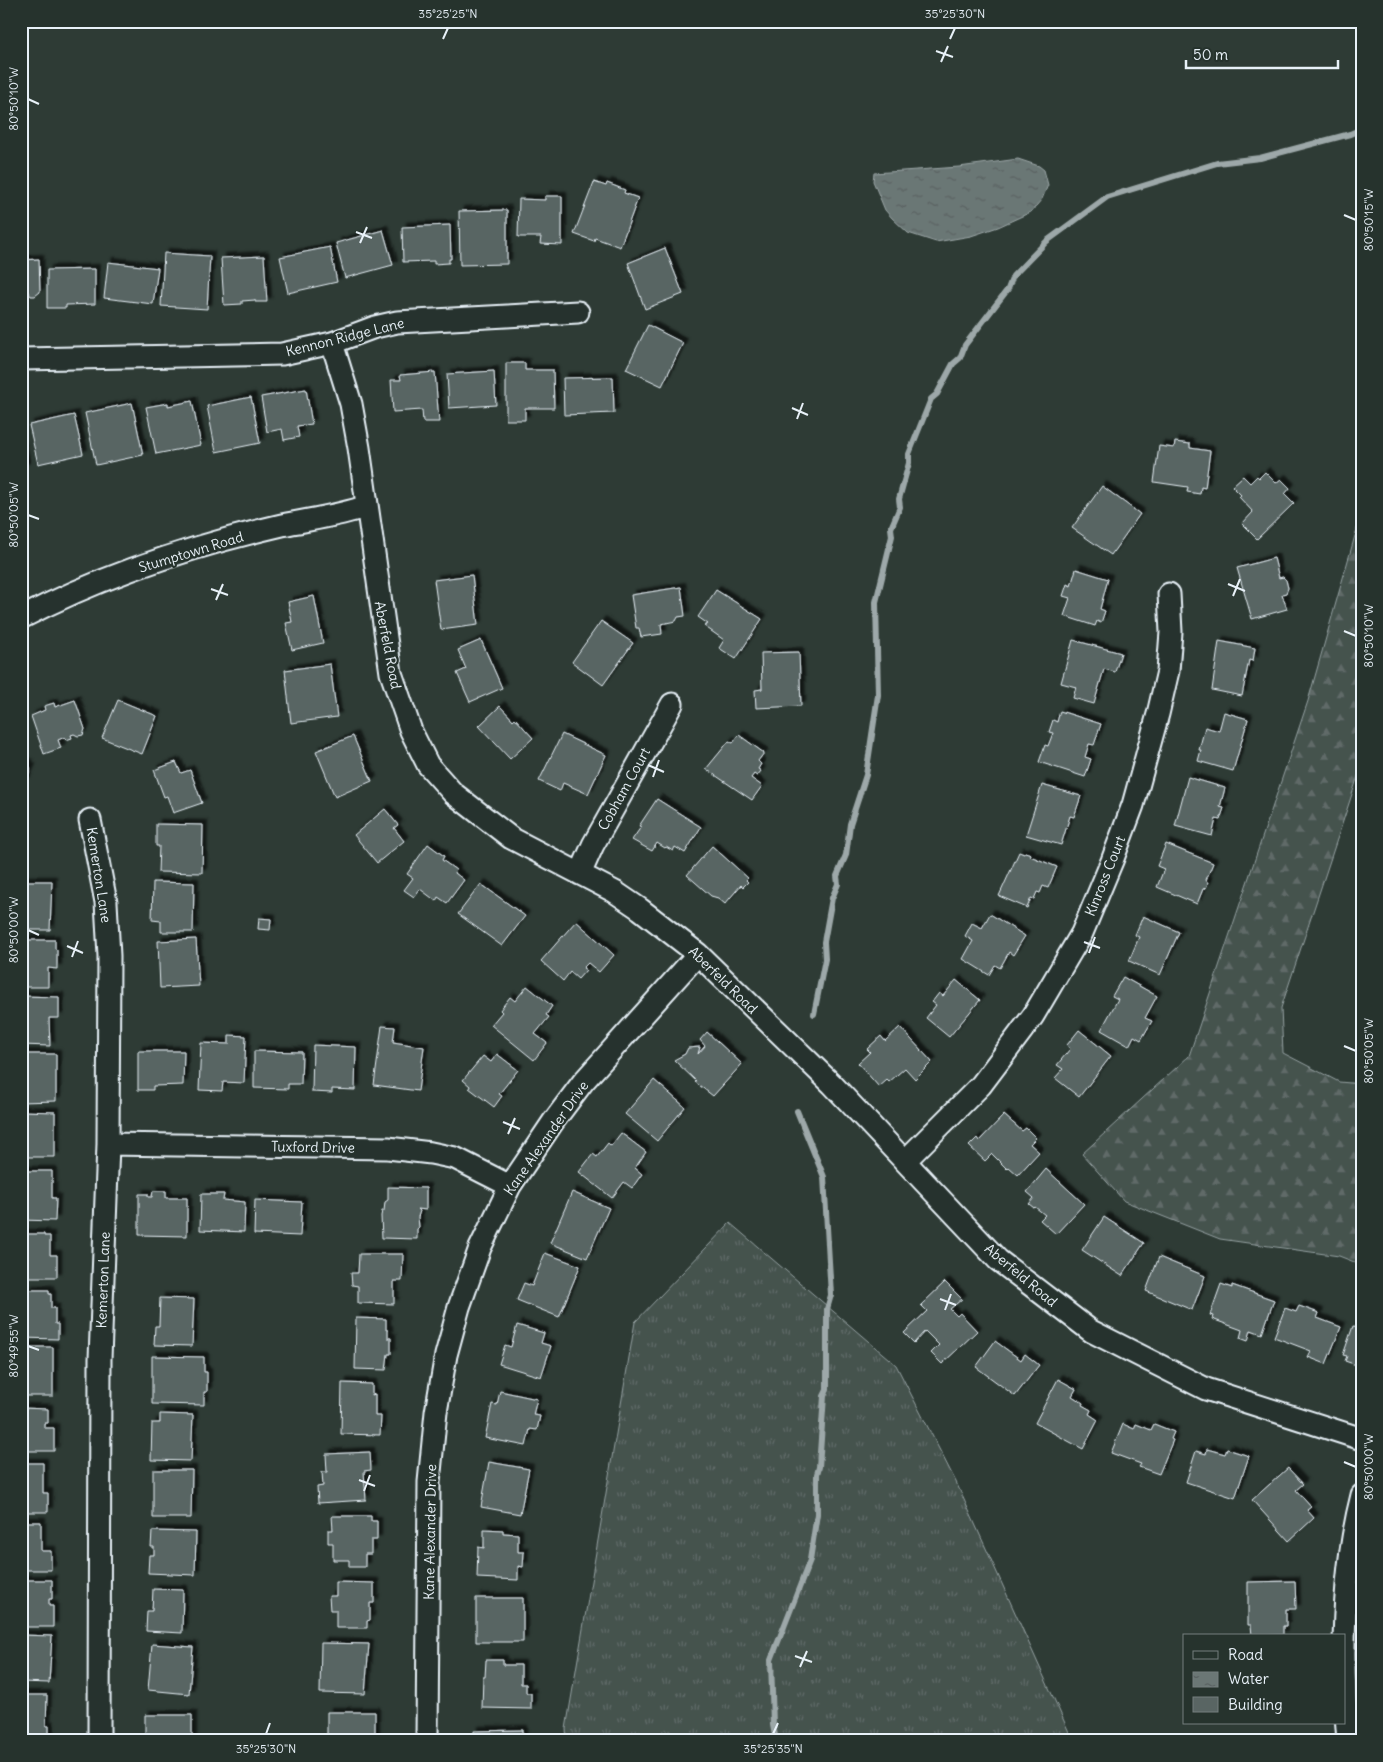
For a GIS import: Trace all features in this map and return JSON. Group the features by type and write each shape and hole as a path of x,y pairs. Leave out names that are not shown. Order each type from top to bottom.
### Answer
{"street":[{"name":"Kennon Ridge Lane","path":"21,359 282,354 332,343 375,327 397,322 578,312"},
{"name":"Aberfeld Road","path":"332,343 351,404 359,448 391,673 411,731 428,765 453,793 512,838 615,892 698,954 832,1084 998,1260 1091,1331 1206,1389 1362,1439"},
{"name":"Stumptown Road","path":"21,618 61,597 178,553 283,525 345,514 367,506"},
{"name":"Kinross Court","path":"905,1161 981,1085 1033,1016 1082,934 1112,861 1132,805 1158,714 1168,671 1171,632 1169,594"},
{"name":"Cobham Court","path":"580,874 593,845 672,704"},
{"name":"Kemerton Lane","path":"90,820 106,902 109,956 108,1144 100,1359 99,1741"},
{"name":"Kane Alexander Drive","path":"428,1741 429,1482 436,1412 446,1355 459,1307 480,1248 510,1186 553,1122 583,1082 698,954"},
{"name":"Tuxford Drive","path":"108,1144 397,1149 455,1158 510,1186"},
{"path":"1344,1634 1351,1545 1362,1495"},
{"path":"1346,1690 1348,1741"}],"green space":[{"path":"1362,511 1362,764 1281,1008 1283,1053 1339,1082 1362,1084 1362,1265 1339,1256 1220,1239 1124,1201 1082,1154 1189,1056 1308,701"},
{"path":"730,1223 896,1365 956,1482 1073,1741 567,1741 566,1729 635,1322"}],"water":[{"path":"1018,159 1039,166 1044,170 1048,185 1042,199 1031,212 998,227 971,236 936,242 908,233 892,218 885,210 873,181 874,173 959,167"}],"building":[{"path":"594,182 606,186 607,183 625,190 624,193 638,198 620,247 595,238 594,241 574,234"},
{"path":"545,196 562,196 562,245 540,244 541,237 518,237 519,199 545,200"},
{"path":"507,210 507,264 460,265 459,211"},
{"path":"450,225 451,259 449,259 449,263 434,264 434,261 403,262 402,227"},
{"path":"383,230 393,265 345,278 336,243"},
{"path":"330,247 337,282 288,293 280,257"},
{"path":"665,248 683,294 645,309 628,263"},
{"path":"164,253 210,256 207,309 161,306"},
{"path":"264,256 267,302 255,302 255,300 242,301 242,304 224,305 221,258"},
{"path":"39,259 40,292 35,296 31,296 28,292 25,292 25,296 21,296 21,260"},
{"path":"108,262 158,268 153,304 104,298"},
{"path":"95,269 95,304 66,305 66,308 47,308 47,270"},
{"path":"648,325 683,343 662,386 626,369"},
{"path":"506,363 525,363 525,370 553,370 554,408 525,408 525,420 506,420"},
{"path":"494,371 496,405 449,408 447,374"},
{"path":"435,372 439,422 423,422 422,410 393,412 391,380 401,380 400,375"},
{"path":"613,377 614,413 564,415 563,378"},
{"path":"306,389 312,424 297,426 299,437 284,440 282,429 267,432 261,397"},
{"path":"251,397 260,443 216,452 207,406"},
{"path":"192,401 201,445 156,454 146,407 168,403 168,406"},
{"path":"132,403 143,455 96,465 85,413"},
{"path":"74,415 83,454 38,464 29,425"},
{"path":"1175,442 1190,444 1190,448 1210,451 1205,488 1201,487 1200,494 1187,492 1188,487 1154,482 1159,446 1174,448"},
{"path":"21,446 26,467 21,468"},
{"path":"1265,472 1276,483 1281,479 1290,488 1285,494 1294,503 1257,539 1242,524 1253,512 1232,486 1243,476 1250,483 1257,476 1259,478"},
{"path":"1102,486 1140,514 1111,555 1072,528"},
{"path":"1274,558 1279,578 1283,577 1286,580 1288,588 1286,593 1282,594 1287,609 1252,619 1237,568"},
{"path":"1076,569 1108,579 1100,609 1105,611 1101,623 1097,621 1095,626 1064,616 1070,598 1063,596 1067,584 1071,586"},
{"path":"472,575 478,625 441,630 434,580"},
{"path":"681,587 685,616 678,617 676,621 661,624 662,634 641,637 639,628 636,628 631,595"},
{"path":"716,590 762,619 736,659 719,648 724,640 704,626 708,624 698,617"},
{"path":"314,596 323,643 292,650 286,623 292,622 288,602"},
{"path":"601,621 633,643 603,685 572,662"},
{"path":"481,640 502,688 470,702 457,673 466,669 458,650"},
{"path":"1073,640 1121,653 1115,672 1104,669 1094,704 1073,698 1076,687 1061,683"},
{"path":"1219,641 1255,648 1253,661 1249,660 1242,696 1212,690"},
{"path":"799,652 801,706 756,708 755,690 762,689 761,653"},
{"path":"330,664 337,717 291,723 285,670"},
{"path":"75,700 85,729 83,735 78,736 74,734 71,735 72,738 66,740 65,737 58,740 61,748 44,754 31,716 45,710 44,706 54,703 55,707"},
{"path":"118,700 157,716 142,754 102,738"},
{"path":"500,706 513,720 515,718 533,738 510,759 479,726"},
{"path":"1060,711 1101,724 1094,745 1089,744 1085,757 1091,759 1085,777 1039,762 1045,745 1048,746 1053,733 1049,732 1053,720 1057,722"},
{"path":"1224,712 1248,719 1233,771 1198,761 1205,727 1219,731"},
{"path":"562,734 606,755 588,794 563,783 560,791 539,781"},
{"path":"739,735 764,753 758,761 761,764 758,769 761,771 757,776 754,774 751,778 762,786 752,800 706,769 729,741 733,743"},
{"path":"353,736 372,781 335,797 316,751"},
{"path":"21,761 31,768 25,782 21,780"},
{"path":"176,762 181,773 190,770 202,803 173,813 167,796 164,797 154,770"},
{"path":"1188,777 1225,788 1220,807 1224,808 1220,820 1216,819 1212,836 1175,826"},
{"path":"1042,785 1081,796 1074,817 1070,816 1061,845 1026,835"},
{"path":"657,799 701,827 685,853 675,847 673,851 657,843 652,851 632,840"},
{"path":"385,809 398,825 394,828 404,841 377,863 354,835"},
{"path":"156,824 203,825 202,873 158,872 159,846 156,846"},
{"path":"428,844 444,856 442,860 456,870 455,873 464,880 447,903 438,897 436,901 420,889 414,897 404,890 413,878 407,874"},
{"path":"1166,844 1213,863 1206,880 1208,883 1206,888 1203,889 1197,904 1157,887 1164,869 1157,866"},
{"path":"712,846 748,878 746,880 748,882 743,887 741,885 725,904 718,898 711,896 687,875"},
{"path":"1019,852 1031,854 1030,856 1057,867 1048,888 1043,886 1040,893 1037,892 1034,899 1031,898 1027,908 999,896"},
{"path":"21,881 52,881 50,930 21,930"},
{"path":"153,882 194,883 193,932 161,932 161,921 152,920"},
{"path":"481,884 525,916 502,946 458,914"},
{"path":"990,914 1025,936 1013,955 1009,952 1000,968 995,965 989,975 963,959 973,941 965,936 972,923 982,928"},
{"path":"1143,916 1179,932 1160,975 1129,961 1139,937 1135,935"},
{"path":"259,918 271,919 270,930 258,929"},
{"path":"576,921 614,955 599,972 588,963 583,968 586,970 578,979 570,972 563,981 541,961"},
{"path":"196,939 199,986 160,988 158,941"},
{"path":"21,940 55,940 57,969 48,968 48,987 21,987"},
{"path":"1123,977 1157,996 1145,1018 1152,1021 1141,1040 1134,1036 1129,1046 1101,1030 1118,999 1112,996"},
{"path":"956,980 980,1000 949,1037 926,1018 936,1005 932,1002 939,993 943,996"},
{"path":"527,986 552,1006 546,1015 549,1017 535,1034 547,1043 534,1060 491,1025 502,1012 500,1010 510,997 515,1001"},
{"path":"21,996 59,997 59,1018 49,1018 50,1046 21,1045"},
{"path":"382,1026 395,1027 393,1042 424,1047 418,1091 374,1085"},
{"path":"900,1027 932,1062 915,1079 905,1068 889,1082 887,1080 879,1087 858,1063 870,1052 867,1049 881,1036 885,1041"},
{"path":"1079,1030 1111,1056 1079,1097 1055,1078 1063,1069 1057,1065 1070,1049 1067,1045"},
{"path":"707,1032 742,1064 713,1096 695,1082 674,1060 685,1054 688,1048 700,1047 698,1054 705,1046 700,1040"},
{"path":"229,1035 246,1036 244,1083 223,1082 222,1091 199,1090 201,1043 229,1044"},
{"path":"313,1045 356,1047 355,1090 332,1089 332,1093 312,1092"},
{"path":"138,1051 184,1051 183,1085 153,1086 153,1090 138,1090"},
{"path":"254,1051 302,1052 301,1084 288,1084 288,1089 254,1088"},
{"path":"21,1054 56,1054 56,1101 21,1102"},
{"path":"497,1054 518,1070 499,1094 502,1096 494,1107 469,1088 470,1086 463,1080 483,1056 491,1062"},
{"path":"654,1080 685,1107 657,1141 625,1114"},
{"path":"21,1111 55,1112 55,1157 21,1157"},
{"path":"1004,1115 1022,1131 1026,1128 1036,1138 1030,1144 1039,1152 1018,1175 1009,1167 1007,1169 992,1154 985,1161 969,1146 977,1138 979,1141"},
{"path":"621,1133 646,1152 635,1168 642,1174 632,1188 624,1182 612,1198 579,1172 593,1154 597,1157 608,1143 611,1146"},
{"path":"1046,1169 1084,1204 1056,1234 1040,1220 1045,1215 1029,1204 1034,1198 1027,1192"},
{"path":"21,1171 52,1171 52,1198 56,1198 55,1221 21,1220"},
{"path":"388,1187 426,1188 426,1210 418,1209 420,1211 417,1239 382,1238 381,1216 382,1211 384,1211 385,1202 388,1200"},
{"path":"153,1191 166,1191 166,1198 187,1198 187,1236 139,1235 139,1194 148,1194 148,1197 152,1197"},
{"path":"572,1192 609,1208 587,1258 550,1243"},
{"path":"201,1194 224,1194 223,1200 245,1202 244,1232 200,1230"},
{"path":"255,1200 302,1202 300,1236 254,1234"},
{"path":"1104,1217 1144,1243 1122,1276 1082,1250"},
{"path":"21,1234 44,1234 44,1236 50,1236 50,1255 57,1255 57,1277 21,1277"},
{"path":"545,1253 580,1266 559,1317 517,1300 524,1283 532,1286"},
{"path":"359,1254 403,1254 402,1281 394,1281 394,1304 358,1303 358,1286 352,1285 351,1273 358,1273"},
{"path":"1159,1257 1205,1276 1192,1310 1146,1291"},
{"path":"945,1282 962,1299 950,1309 957,1316 960,1313 977,1331 942,1364 931,1353 939,1345 925,1331 914,1343 904,1333 927,1311 921,1305"},
{"path":"1221,1284 1232,1288 1232,1285 1274,1300 1262,1334 1251,1330 1248,1341 1240,1338 1242,1330 1212,1319 1213,1316 1210,1315"},
{"path":"28,1290 49,1290 49,1294 51,1294 51,1308 55,1308 55,1324 58,1324 58,1339 22,1338 23,1307 27,1307"},
{"path":"160,1298 194,1299 192,1346 154,1345 155,1326 159,1326"},
{"path":"1299,1306 1319,1313 1317,1318 1341,1327 1326,1364 1308,1357 1311,1351 1274,1337 1285,1308 1296,1312"},
{"path":"356,1318 386,1319 388,1338 391,1338 391,1354 388,1354 386,1370 355,1369"},
{"path":"517,1325 544,1333 541,1343 551,1346 541,1377 499,1364 505,1345 511,1347"},
{"path":"1353,1326 1362,1328 1362,1367 1345,1361 1347,1356 1343,1355"},
{"path":"995,1341 1021,1360 1025,1354 1039,1365 1015,1396 976,1367"},
{"path":"21,1347 53,1347 53,1396 21,1396"},
{"path":"152,1356 204,1357 204,1372 207,1372 207,1392 204,1392 204,1405 152,1404"},
{"path":"1058,1379 1076,1389 1072,1396 1091,1410 1089,1414 1098,1420 1083,1449 1035,1423"},
{"path":"342,1383 372,1384 372,1395 375,1394 375,1416 381,1416 380,1435 341,1434"},
{"path":"500,1391 537,1399 533,1415 540,1416 537,1430 530,1429 526,1446 485,1438 492,1404 497,1405"},
{"path":"21,1408 48,1409 48,1423 44,1423 44,1428 54,1428 54,1451 21,1451"},
{"path":"160,1414 193,1415 191,1461 151,1460 152,1423 160,1423"},
{"path":"1123,1424 1134,1429 1136,1424 1151,1430 1154,1424 1174,1432 1171,1439 1173,1440 1159,1474 1139,1467 1141,1464 1111,1453"},
{"path":"1207,1449 1225,1454 1227,1449 1249,1456 1235,1498 1186,1482 1196,1451 1206,1454"},
{"path":"370,1452 371,1470 364,1471 366,1500 318,1503 317,1487 323,1486 322,1472 327,1472 326,1454"},
{"path":"489,1462 529,1469 520,1514 481,1507"},
{"path":"21,1463 43,1463 43,1493 48,1493 48,1512 21,1512"},
{"path":"1288,1468 1303,1484 1296,1490 1311,1507 1307,1510 1314,1518 1289,1541 1252,1500"},
{"path":"153,1470 192,1470 191,1518 153,1518"},
{"path":"332,1516 371,1516 371,1521 377,1521 377,1540 371,1540 371,1554 365,1554 365,1567 349,1567 349,1560 333,1560 333,1543 328,1543 328,1530 333,1530"},
{"path":"21,1522 41,1522 41,1551 51,1551 51,1570 21,1570"},
{"path":"484,1529 503,1530 503,1533 518,1534 518,1552 524,1552 523,1567 518,1566 518,1580 477,1578 478,1547 484,1548"},
{"path":"152,1531 196,1532 195,1575 148,1573 149,1555 154,1555 154,1547 151,1547"},
{"path":"21,1580 52,1580 52,1599 49,1599 49,1606 53,1606 53,1627 21,1627"},
{"path":"1295,1581 1296,1609 1286,1609 1286,1626 1283,1626 1283,1634 1252,1634 1251,1625 1248,1625 1248,1582"},
{"path":"336,1582 374,1583 374,1603 370,1603 370,1620 367,1621 367,1628 336,1628 336,1610 330,1610 329,1596 336,1596"},
{"path":"153,1589 183,1590 182,1633 146,1631 147,1611 152,1611"},
{"path":"476,1598 523,1598 523,1642 476,1642"},
{"path":"21,1635 52,1636 49,1683 21,1682"},
{"path":"321,1643 369,1644 365,1694 320,1693"},
{"path":"152,1644 193,1647 189,1694 148,1690"},
{"path":"486,1660 503,1660 503,1665 521,1665 521,1684 526,1684 526,1693 531,1693 531,1709 482,1708 483,1677 485,1677"},
{"path":"21,1695 47,1695 46,1726 49,1726 49,1738 46,1738 46,1741 21,1741"},
{"path":"327,1712 375,1712 375,1741 327,1741"},
{"path":"145,1715 192,1715 192,1741 145,1741"},
{"path":"523,1730 523,1741 474,1741 474,1731"}],"waterway":[{"path":"814,1014 825,959 824,942 832,898 838,884 837,876 846,855 850,824 866,775 878,695 876,602 892,536 891,528 900,507 899,499 909,463 909,454 931,399 937,394 953,364 960,358 965,345 1008,289 1013,276 1047,241 1107,197 1217,163 1260,158 1350,134 1362,129"},
{"path":"776,1741 773,1725 771,1660 810,1560 817,1514 817,1474 824,1396 827,1390 827,1309 831,1295 824,1177 797,1111"}]}
